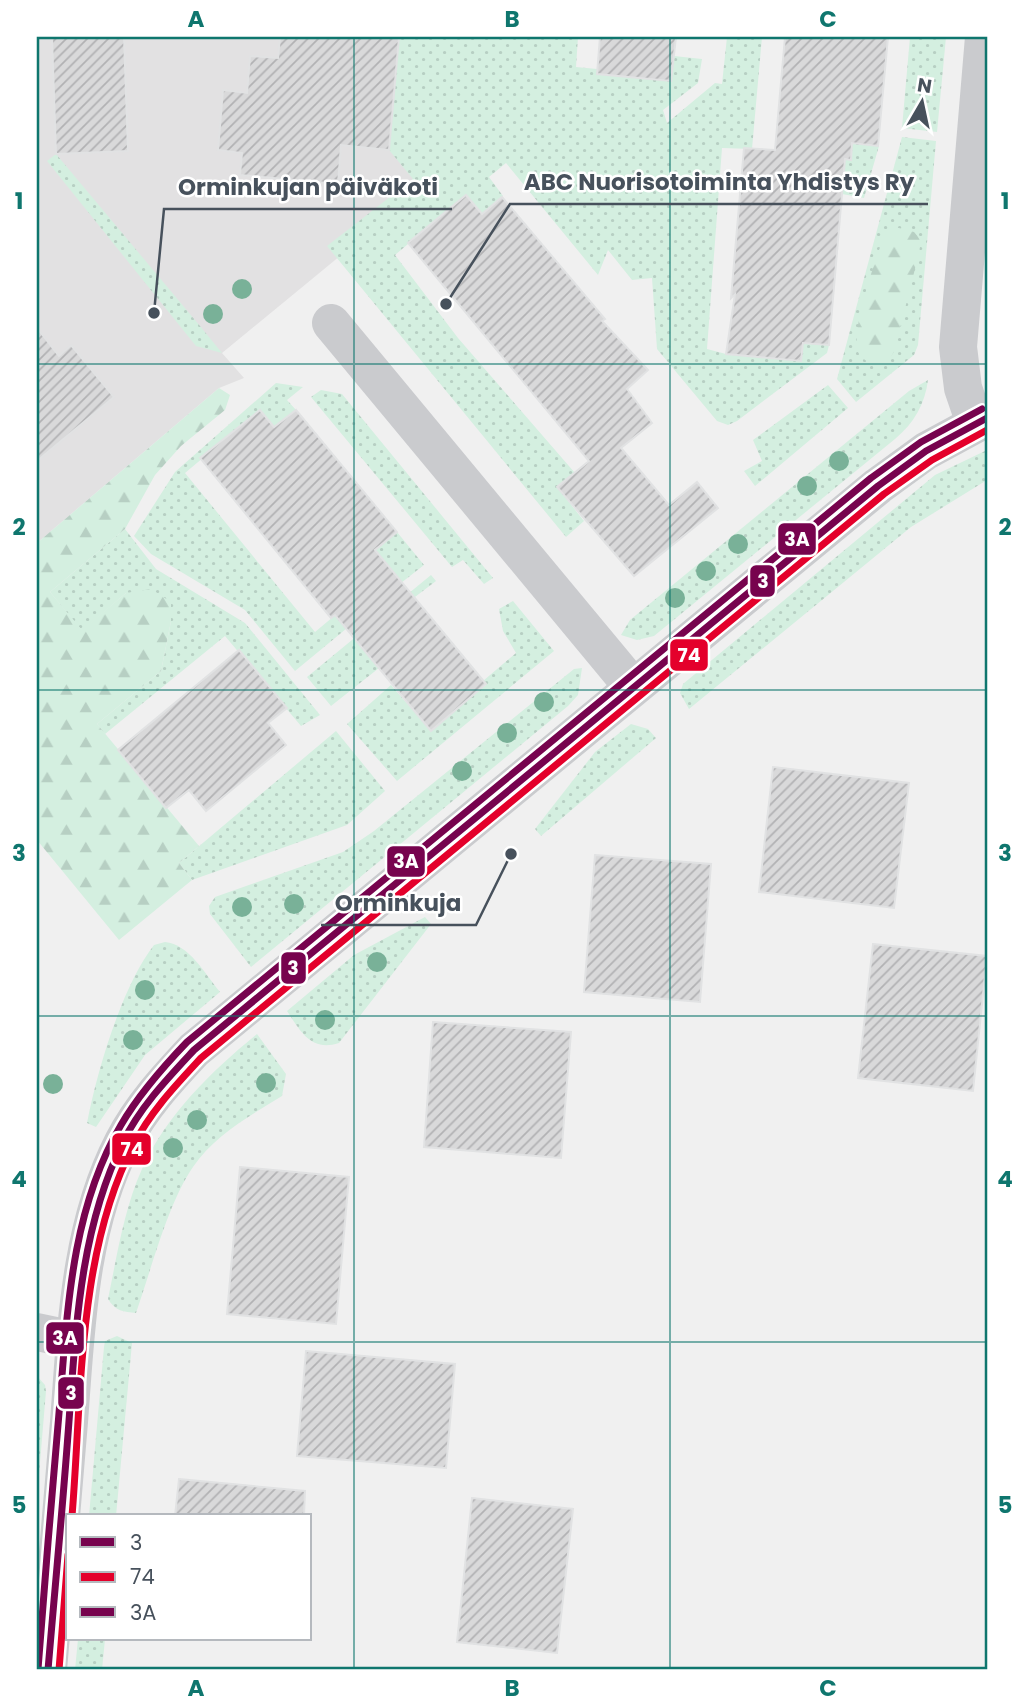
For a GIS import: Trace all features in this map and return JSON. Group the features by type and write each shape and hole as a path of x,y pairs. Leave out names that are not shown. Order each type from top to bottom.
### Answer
{"street":[{"path":"48,1670 75,1340 94,1219 110,1171 138,1115 194,1050 633,687 878,486 926,451 981,421 963,388 958,347 984,37"},
{"path":"331,323 633,687"},
{"path":"37,1332 75,1340"}],"shaded area":[{"path":"37,37 542,37 537,94 222,353 244,378 219,388 37,543"}],"green space":[{"path":"399,37 578,37 576,67 597,69 597,74 671,81 674,56 702,59 698,83 663,110 667,123 715,83 722,84 727,37 762,37 752,149 722,148 707,349 726,354 800,361 803,343 829,345 827,353 737,421 728,425 717,421 657,349 652,278 632,280 608,250 598,275 506,163 489,177 503,196 482,214 466,195 395,255 458,338 575,473 557,487 584,521 566,537 327,246 413,179 389,150"},
{"path":"910,37 946,37 937,132 902,128"},
{"path":"902,137 936,141 918,345 914,355 856,402 837,379"},
{"path":"852,143 879,146 864,198 842,194 844,176 817,174 818,157 851,160"},
{"path":"56,154 222,353 196,346 47,161"},
{"path":"895,227 914,232 921,240 919,253 894,352 885,364 872,365 859,354 857,330 877,255 887,230"},
{"path":"928,380 918,412 895,439 654,636 637,640 621,635 630,620 909,391"},
{"path":"276,383 303,387 287,400 296,410 274,427 260,410 185,473 315,632 364,591 375,605 295,671 245,610 151,554 134,536 175,472"},
{"path":"828,385 848,408 755,486 744,471 762,461 753,440"},
{"path":"219,388 230,395 225,410 181,446 155,475 125,529 50,592 82,630 126,593 151,589 171,602 171,621 161,671 97,724 199,846 179,863 192,880 119,940 37,840 37,543"},
{"path":"321,390 342,394 493,578 484,584 463,560 452,567 311,397"},
{"path":"987,450 987,480 911,527 689,709 680,693 683,684 935,475"},
{"path":"125,529 156,569 245,623 320,715 301,726 225,636 105,734 97,724 161,671 171,621 126,593 82,631 50,592"},
{"path":"397,532 424,565 401,583 375,551"},
{"path":"431,575 436,581 357,641 379,668 331,706 307,677"},
{"path":"513,601 554,651 397,781 347,724 391,685 431,731 486,685 483,681 516,653 503,631 499,609"},
{"path":"582,668 578,695 568,706 251,967 210,914 209,906 215,897 343,852 374,831 574,669"},
{"path":"631,724 648,729 656,738 541,836 535,829 595,752"},
{"path":"336,731 385,791 347,825 192,880 179,863"},
{"path":"425,917 431,924 339,1043 321,1045 302,1033 287,1011 354,955"},
{"path":"165,942 182,948 189,954 220,992 145,1055 96,1127 87,1123 112,1030 142,962 154,945"},
{"path":"257,1034 286,1074 282,1096 234,1127 212,1145 193,1167 176,1199 161,1237 136,1313 117,1308 108,1299 122,1233 130,1200 152,1149 192,1095 223,1063"},
{"path":"117,1336 132,1343 116,1514 89,1514 104,1347 105,1341"},
{"path":"37,1376 45,1385 46,1391 37,1498"},
{"path":"78,1640 105,1640 102,1670 75,1670"}],"building":[{"path":"52,37 124,37 128,151 56,154"},
{"path":"280,37 399,37 389,150 341,145 338,184 240,175 242,153 218,150 223,90 247,93 250,56 278,58"},
{"path":"600,37 676,37 671,81 597,74"},
{"path":"785,37 888,37 878,146 852,143 851,160 845,159 829,345 803,343 801,361 726,354 735,294 731,298 744,148 775,150"},
{"path":"466,195 482,214 502,197 605,319 602,321 648,370 627,389 652,423 621,448 669,505 697,482 718,508 634,576 557,487 589,461 408,243"},
{"path":"37,328 59,356 71,345 114,397 37,461"},
{"path":"260,410 274,427 296,410 397,532 375,550 486,684 431,731 335,615 331,618 200,458"},
{"path":"239,650 287,708 268,723 286,745 206,811 189,790 166,808 118,750"},
{"path":"773,767 909,783 894,908 759,892"},
{"path":"595,855 711,864 700,1002 584,992"},
{"path":"873,944 987,956 973,1091 858,1078"},
{"path":"433,1022 571,1032 561,1158 424,1147"},
{"path":"240,1167 349,1177 336,1324 227,1314"},
{"path":"306,1351 455,1364 446,1468 297,1456"},
{"path":"179,1479 305,1491 304,1514 175,1514"},
{"path":"472,1498 573,1509 557,1653 457,1642"}],"transit line":[{"name":"3A","path":"38,1669 64,1348 73,1271 80,1233 103,1160 121,1125 143,1092 187,1042 871,478 921,442 982,409"},
{"name":"3","path":"48,1670 82,1279 97,1209 109,1175 123,1142 146,1105 194,1050 878,486 926,451 987,418"},
{"name":"74","path":"72,1514 85,1327 101,1233 115,1188 133,1146 164,1099 201,1058 884,494 932,460 987,430"},
{"name":"74","path":"59,1670 66,1581"}],"place":[{"name":"ABC Nuorisotoiminta Yhdistys Ry","path":"446,304"},
{"name":"Orminkujan päiväkoti","path":"154,313"},
{"name":"Orminkuja","path":"511,854"}]}
